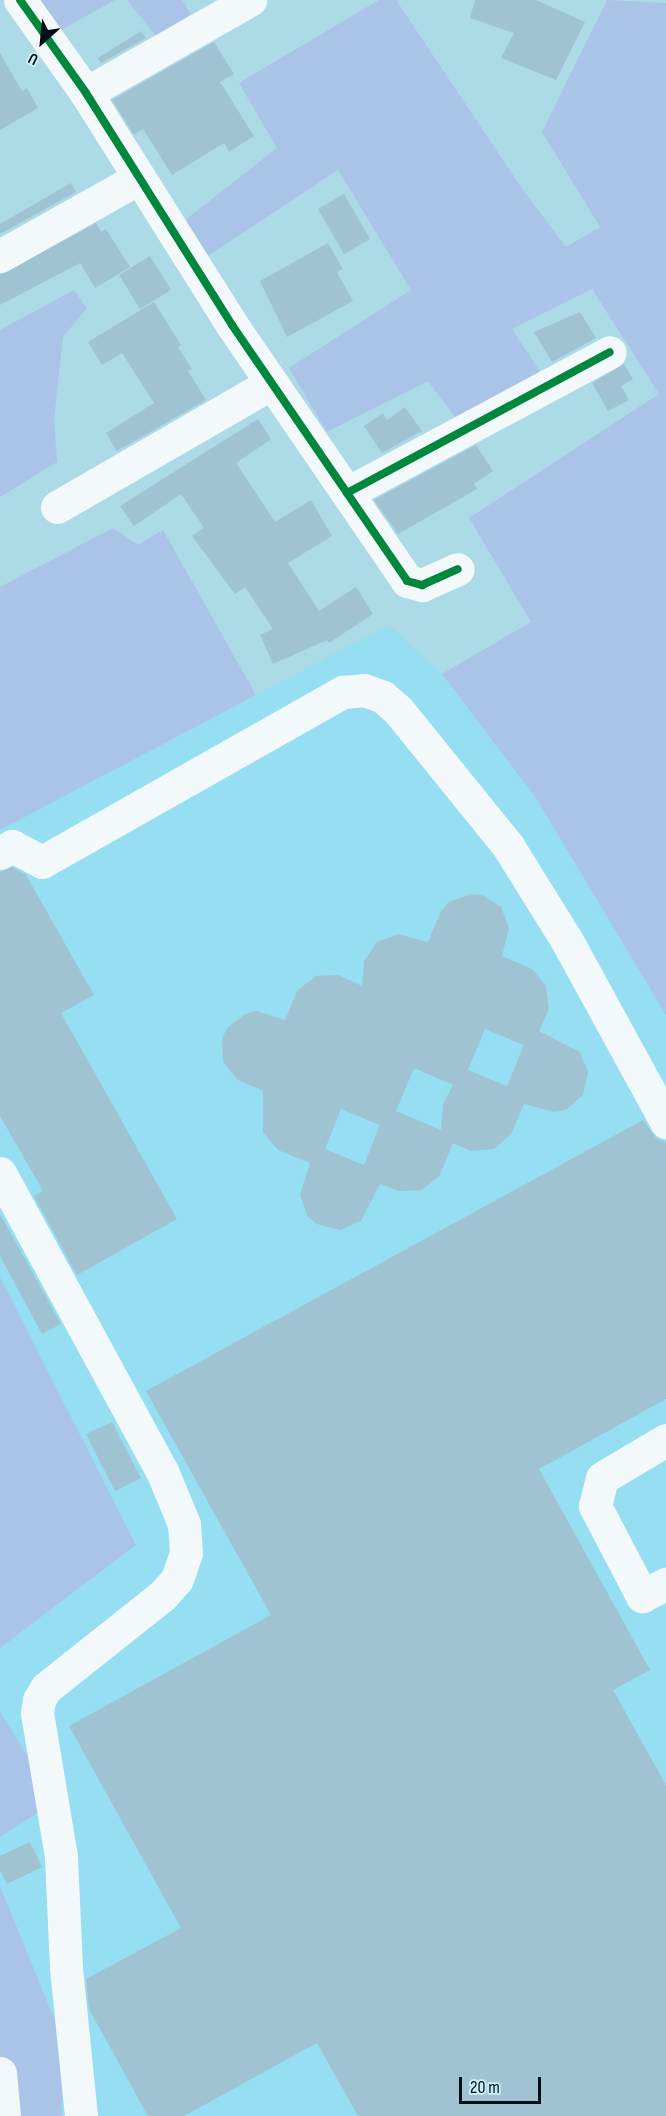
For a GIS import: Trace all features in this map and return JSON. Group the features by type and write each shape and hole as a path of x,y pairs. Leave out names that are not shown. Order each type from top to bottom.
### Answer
{"street":[{"path":"20,0 86,93 272,383 407,582 422,585 458,569"},
{"path":"86,93 250,0"},
{"path":"0,256 139,178"},
{"path":"347,493 610,352"},
{"path":"57,507 272,383"},
{"path":"0,853 12,846 42,862 343,692 364,690 382,697 398,710 508,846 566,939 666,1122"},
{"path":"0,1173 162,1471 184,1524 186,1553 177,1579 163,1595 46,1688 39,1700 37,1713 61,1857 66,1968 81,2116"},
{"path":"666,1440 602,1478 595,1506 642,1596 666,1584"},
{"path":"0,2073 4,2116"}],"shaded area":[{"path":"34,0 115,0 61,30"},
{"path":"127,0 182,0 191,14 156,36"},
{"path":"379,0 396,0 523,190 566,247 600,227 542,132 607,0 666,3 666,1015 536,798 442,674 531,622 469,518 659,394 592,289 512,329 543,376 458,421 428,381 327,432 289,368 411,290 338,170 203,259 180,224 277,148 239,83"},
{"path":"74,290 87,308 63,337 54,419 57,462 0,497 0,330"},
{"path":"113,528 138,545 163,530 256,695 0,830 0,587"},
{"path":"389,625 442,674 536,798 666,1015 666,2116 62,2116 62,2038 0,1886 0,1837 56,1801 0,1712 0,1648 136,1545 0,1277 0,830"},
{"path":"0,1277 136,1545 0,1648"},
{"path":"0,1712 56,1801 0,1837"},
{"path":"0,1886 62,2038 62,2116 0,2116"}],"building":[{"path":"475,0 536,0 585,22 556,80 501,58 514,33 470,18"},
{"path":"141,31 146,38 101,63 98,58"},
{"path":"214,42 234,74 220,82 254,136 229,152 224,143 172,175 143,129 134,135 112,100"},
{"path":"0,53 22,91 27,88 38,108 0,130"},
{"path":"71,183 76,192 0,234 0,224"},
{"path":"344,194 370,239 344,254 318,209"},
{"path":"96,223 101,232 106,229 130,267 95,288 80,263 0,305 0,275"},
{"path":"328,243 343,269 337,272 353,301 287,337 260,281"},
{"path":"150,256 171,290 140,309 119,275"},
{"path":"154,302 181,345 178,347 192,369 188,371 206,400 117,451 106,433 154,403 122,353 102,365 88,342"},
{"path":"580,312 596,338 552,362 534,332"},
{"path":"624,364 633,379 621,386 629,400 608,411 592,383"},
{"path":"405,407 422,431 382,453 364,426 383,413 387,420"},
{"path":"258,419 271,439 236,463 275,522 311,500 332,536 288,563 319,611 356,587 373,614 329,643 327,640 273,664 260,635 273,629 245,587 235,594 192,536 204,528 181,494 134,526 120,506"},
{"path":"476,445 493,471 474,484 477,489 398,534 374,500"},
{"path":"12,867 26,875 94,995 61,1013 177,1219 77,1275 34,1196 43,1191 0,1116 0,872"},
{"path":"470,894 482,895 501,907 509,928 502,956 532,969 546,986 549,1009 539,1031 580,1052 588,1072 583,1095 566,1110 554,1112 524,1104 511,1134 494,1149 471,1151 453,1143 440,1175 422,1190 399,1191 380,1184 361,1221 340,1230 317,1224 308,1217 300,1195 310,1163 278,1150 263,1132 263,1091 238,1080 223,1062 222,1039 227,1028 245,1014 256,1011 285,1020 297,991 316,976 338,975 362,986 364,961 377,942 398,934 428,942 441,911 449,902","holes":["485,1029 524,1045 507,1086 468,1070","414,1068 453,1085 443,1105 441,1130 396,1111","341,1109 380,1125 364,1165 325,1149"]},
{"path":"643,1120 656,1138 666,1143 666,1399 539,1469 650,1670 613,1690 666,1785 666,2116 358,2116 317,2043 184,2116 148,2116 89,2009 86,1979 181,1928 69,1726 271,1615 146,1391"},
{"path":"0,1214 61,1324 42,1334 0,1256"},
{"path":"112,1422 141,1478 115,1491 86,1434"},
{"path":"30,1842 42,1867 7,1884 0,1870 0,1856"}],"cycle path":[{"path":"20,0 86,93 232,325 407,581 422,585 458,569"},
{"path":"347,493 610,352"}]}
